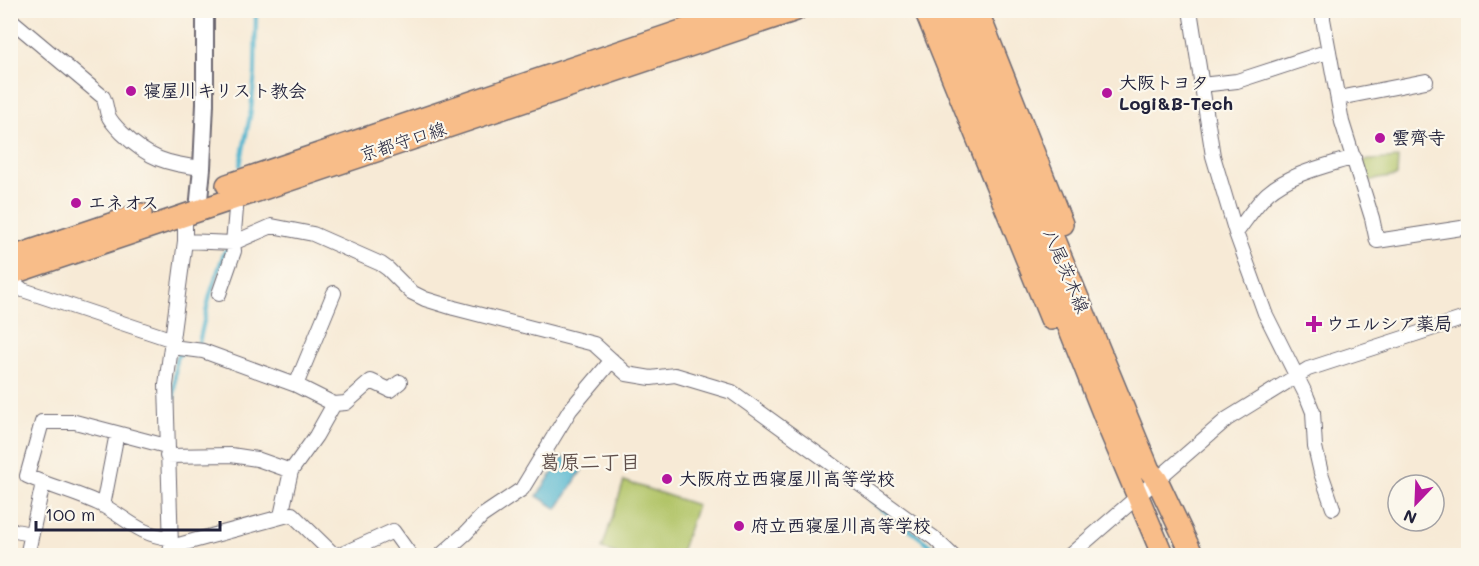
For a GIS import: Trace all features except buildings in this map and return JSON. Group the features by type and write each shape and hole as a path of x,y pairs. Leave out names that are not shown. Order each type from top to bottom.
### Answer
{"main road":[{"name":"京都守口線","path":"10,274 743,10"},
{"name":"京都守口線","path":"10,258 194,206 237,198 796,10"},
{"path":"925,10 1018,243 1062,346 1099,427 1111,433"},
{"name":"八尾茨木線","path":"942,10 1004,142 1149,470 1157,480 1179,530"},
{"name":"八尾茨木線","path":"958,10 1111,433 1163,555"},
{"path":"976,10 1160,463 1157,480"},
{"path":"1138,496 1131,514 1147,555"},
{"path":"1179,530 1188,555"},
{"path":"1179,530 1193,555"}],"street":[{"path":"170,547 166,385 185,241 202,168 205,10"},
{"path":"1190,10 1214,156 1236,233 1265,313 1307,397 1312,412 1315,447 1321,473 1333,508"},
{"path":"1323,10 1342,122 1377,241 1468,228"},
{"path":"10,19 103,97 108,108 108,116 138,149 174,165 202,168"},
{"path":"1201,86 1237,81 1329,51"},
{"path":"1339,98 1426,81"},
{"path":"1236,233 1268,193 1281,184 1354,157"},
{"path":"219,294 234,251 237,198"},
{"path":"185,241 233,243 272,226 313,234 381,264 411,292 425,299 594,344 609,363 627,374 651,378 675,375 732,392 934,538 953,555"},
{"path":"10,280 23,290 172,344 203,351 296,385 334,404 346,403 371,381 390,390 400,382"},
{"path":"296,385 334,293"},
{"path":"1069,555 1227,419 1308,369 1468,317"},
{"path":"440,555 482,516 522,489 573,405 609,363"},
{"path":"281,516 291,471 316,436 334,404"},
{"path":"170,547 103,506 27,476 42,422 75,422 117,433 167,451 257,459 291,471"},
{"path":"103,506 117,433"},
{"path":"27,555 43,483"},
{"path":"170,547 292,514 331,552 339,555 393,531 411,555"},
{"path":"10,530 31,534"}],"green space":[{"path":"1398,158 1397,176 1366,181 1359,161"},
{"path":"624,481 697,505 680,555 622,555 602,549"}],"water":[{"path":"563,457 582,470 557,509 537,496"}],"waterway":[{"path":"240,165 251,111 255,73 256,10"},
{"path":"198,347 210,295 226,250"},
{"path":"173,412 176,359 181,354"},
{"path":"870,500 939,552 937,556"}],"place":[{"name":"寝屋川キリスト教会","path":"131,91"},
{"name":"大阪トヨタ Logi&B-Tech","path":"1107,93"},
{"name":"雲齊寺","path":"1380,138"},
{"name":"エネオス","path":"76,203"},
{"name":"ウエルシア薬局","path":"1314,324"},
{"name":"大阪府立西寝屋川高等学校","path":"667,479"},
{"name":"府立西寝屋川高等学校","path":"739,526"}],"district":[{"name":"葛原二丁目","path":"590,462"}]}
